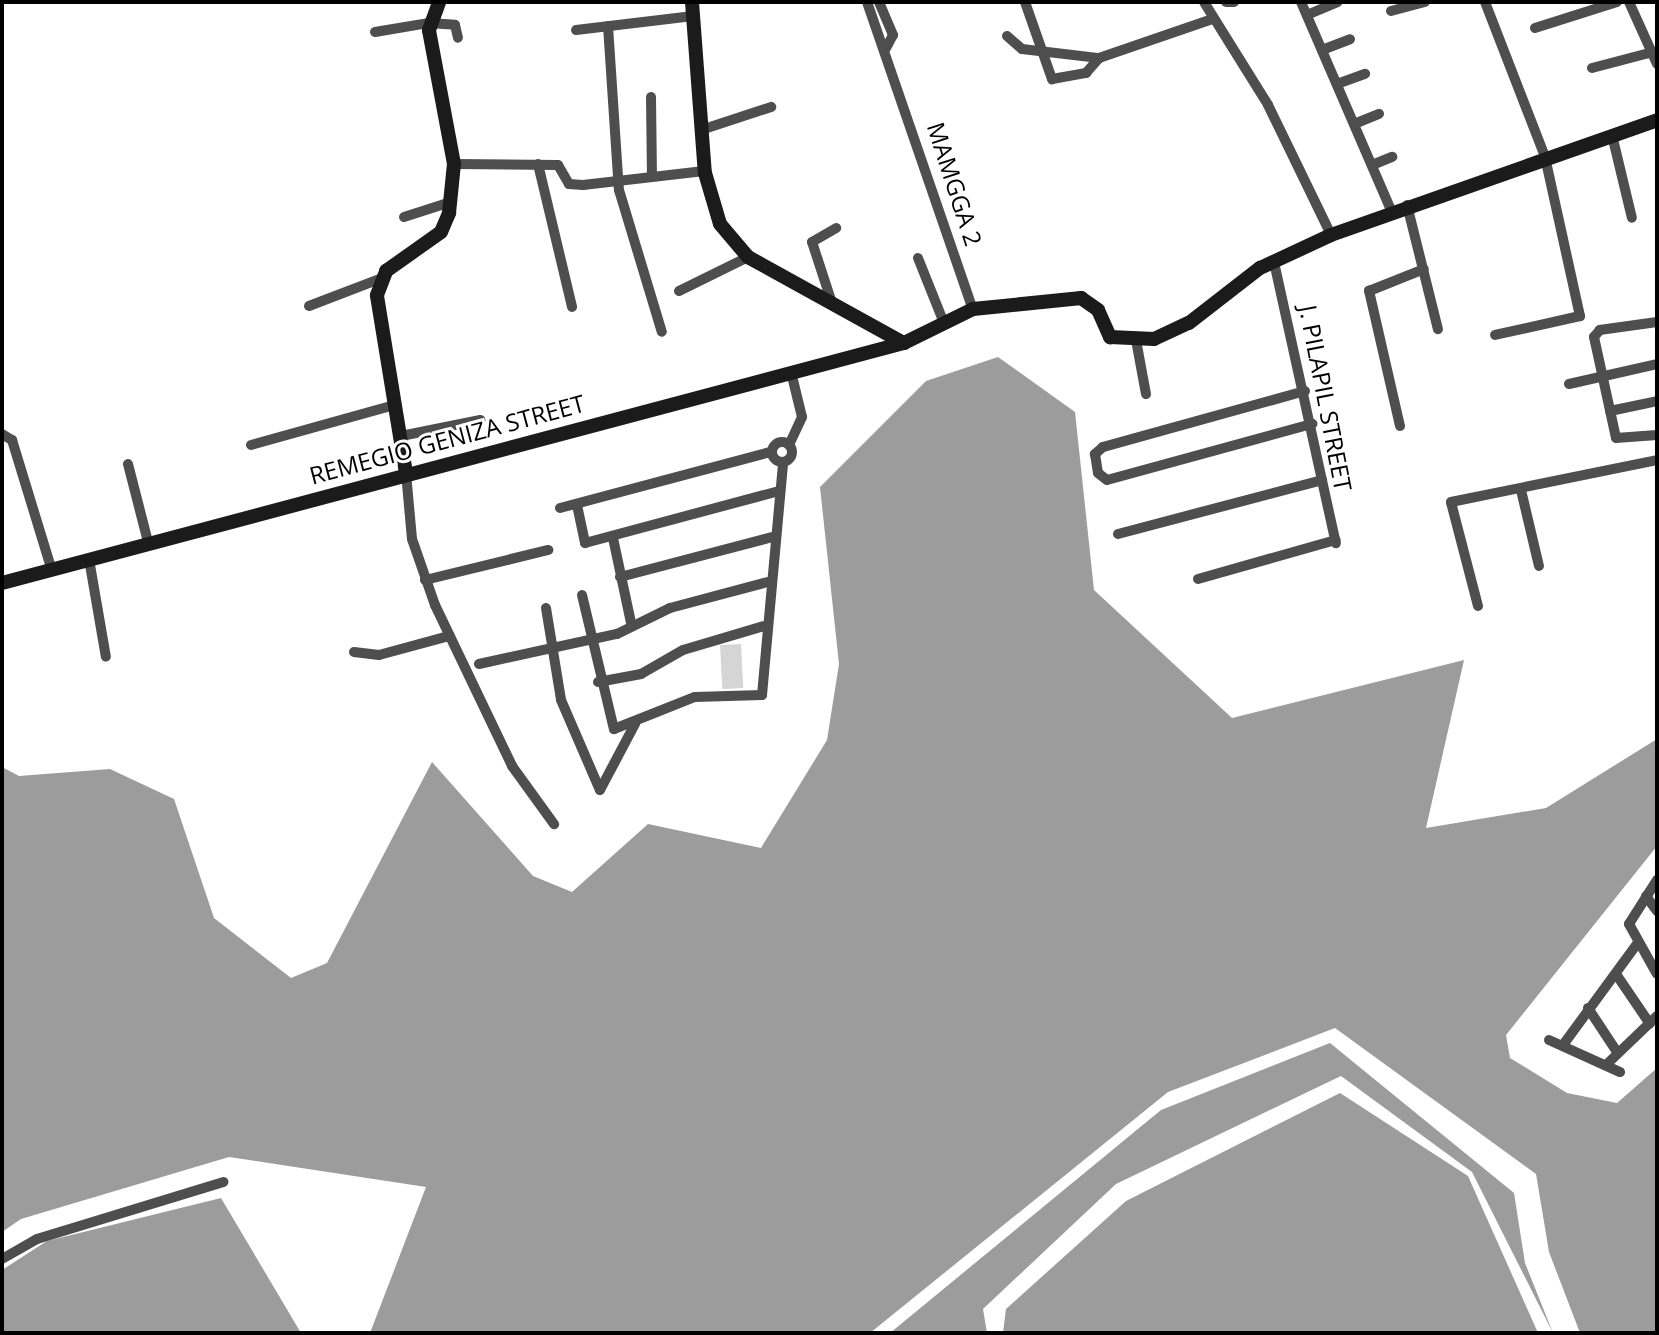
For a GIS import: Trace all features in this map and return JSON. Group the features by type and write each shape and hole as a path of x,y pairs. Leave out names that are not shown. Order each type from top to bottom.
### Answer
{"street":[{"path":"309,306 382,278 441,232 451,202 454,164 429,23 439,2"},
{"name":"MAMGGA 2","path":"867,2 886,48 973,309"},
{"path":"879,2 894,41 886,48"},
{"path":"1025,2 1055,80 1086,73 1099,58"},
{"path":"1204,2 1268,105 1331,235"},
{"path":"1226,2 1234,2"},
{"path":"1301,2 1392,212"},
{"path":"1307,15 1337,2"},
{"path":"1391,11 1425,2"},
{"path":"1485,2 1545,157 1580,316 1495,335"},
{"path":"1535,28 1617,2"},
{"path":"1629,2 1657,64"},
{"path":"576,30 692,9 704,171 720,224 748,257 831,300 904,343 973,309 1081,298 1098,310 1110,337 1136,340 1189,323 1274,262 1331,235 1407,205 1657,120"},
{"path":"1007,36 1022,49 1099,58 1212,19"},
{"path":"375,32 429,23 455,25 458,38"},
{"path":"608,26 618,179 662,332"},
{"path":"1322,50 1350,39"},
{"path":"1592,68 1653,52"},
{"path":"1337,84 1365,74"},
{"path":"651,97 652,174"},
{"path":"701,130 771,107"},
{"path":"1354,124 1379,114"},
{"path":"1612,135 1632,218"},
{"path":"1372,165 1392,157"},
{"path":"454,164 560,165 573,185 652,174 704,171"},
{"path":"538,164 572,307"},
{"path":"404,217 451,202"},
{"path":"1407,205 1438,329"},
{"path":"831,300 812,242 836,228"},
{"path":"679,291 748,257"},
{"path":"918,258 944,323"},
{"name":"J. PILAPIL STREET","path":"1198,579 1336,542 1274,262"},
{"path":"1400,426 1369,291 1424,269"},
{"path":"382,278 378,310 425,580 512,766 554,824"},
{"path":"1657,322 1596,332 1602,376 1619,440 1657,435"},
{"path":"1136,340 1146,394"},
{"name":"REMEGIO GENIZA STREET","path":"2,583 406,473 904,343"},
{"path":"1569,384 1657,364"},
{"path":"614,729 635,724 695,697 762,695 764,626 776,492 783,463 792,456 789,445 802,417 791,372"},
{"path":"1305,391 1103,447 1095,454 1098,473 1107,480 1312,424"},
{"path":"1610,411 1657,401"},
{"path":"251,445 394,405"},
{"path":"401,436 480,420"},
{"path":"2,434 12,440 52,571"},
{"path":"560,508 771,452 777,443 789,445"},
{"path":"771,452 783,463"},
{"path":"1478,606 1451,502 1657,460"},
{"path":"128,464 148,542"},
{"path":"1118,534 1322,480"},
{"path":"1521,490 1539,566"},
{"path":"577,505 585,543 776,492"},
{"path":"620,577 772,537"},
{"path":"613,538 631,623"},
{"path":"425,580 548,550"},
{"path":"89,559 106,657"},
{"path":"479,664 592,641 631,623 768,582"},
{"path":"582,595 598,682 622,752"},
{"path":"546,608 561,700 600,790 635,724"},
{"path":"598,682 641,674 683,650 764,626"},
{"path":"354,652 379,655 449,636"},
{"path":"1657,880 1629,924 1637,944 1657,974"},
{"path":"1646,896 1657,911"},
{"path":"1563,1045 1637,944"},
{"path":"1608,1063 1654,1020 1616,974"},
{"path":"1588,1008 1617,1052"},
{"path":"1549,1040 1608,1063 1620,1072"},
{"path":"2,1259 37,1239 223,1182"}],"shaded area":[{"path":"998,357 1075,412 1094,590 1232,718 1464,660 1426,828 1546,808 1657,739 1657,846 1506,1035 1510,1058 1567,1093 1617,1103 1657,1068 1657,1333 1580,1333 1549,1252 1536,1174 1335,1028 1168,1092 870,1333 370,1333 426,1187 229,1157 21,1219 2,1232 2,767 19,776 110,769 174,799 214,918 291,978 327,963 432,762 533,876 572,892 648,824 761,848 827,740 839,664 820,487 926,381"},
{"path":"741,644 743,688 722,689 720,645"},
{"path":"1330,1043 1514,1193 1525,1263 1553,1333 1472,1172 1341,1076 1116,1184 983,1309 987,1333 890,1333 1161,1110"},
{"path":"1340,1093 1468,1176 1538,1333 1003,1333 1006,1309 1126,1201"},
{"path":"221,1198 301,1333 2,1333 2,1270 47,1241"}]}
